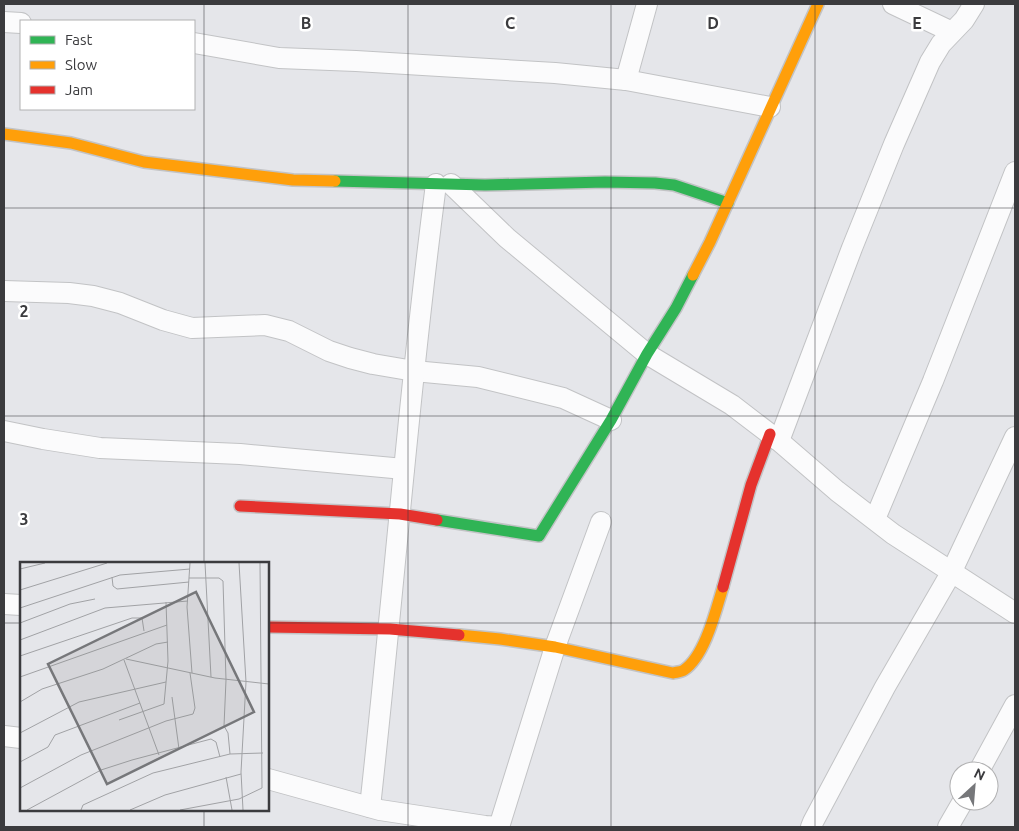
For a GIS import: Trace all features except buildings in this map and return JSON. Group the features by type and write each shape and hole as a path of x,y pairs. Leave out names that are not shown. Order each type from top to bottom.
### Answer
{"street":[{"path":"626,80 647,4"},
{"path":"240,506 400,514 538,536 611,420 647,354 676,308 710,242 818,4"},
{"path":"893,4 952,32"},
{"path":"269,627 390,629 500,639 554,647 673,673 683,671 692,663 702,647 733,556 751,485 775,438 894,144 930,62 952,32 964,20 974,4"},
{"path":"4,22 20,23"},
{"path":"195,43 279,58 555,72 626,80 770,107"},
{"path":"4,134 71,143 131,160 293,180 520,185 605,182 655,183 674,185 728,202"},
{"path":"875,519 933,381 1015,172"},
{"path":"443,184 647,354 732,405 893,534 1015,613"},
{"path":"370,807 390,629 420,308 443,184"},
{"path":"4,291 69,293 93,296 120,303 163,320 192,328 265,325 289,331 329,351 350,358 414,371 478,377 563,398 611,420"},
{"path":"4,431 100,448 240,454 404,469"},
{"path":"811,827 885,687 951,573 1015,437"},
{"path":"269,779 370,807 499,827 554,647 601,522"},
{"path":"4,604 20,605"},
{"path":"984,761 1015,705"},
{"path":"4,736 20,738"},
{"path":"948,827 957,811"}],"traffic: fast":[{"path":"335,181 485,185 605,182 655,183 674,185 728,203"},
{"path":"437,520 539,536 611,420 693,275"}],"traffic: slow":[{"path":"693,275 710,242 818,4"},
{"path":"4,134 71,143 144,162 293,180 335,181"},
{"path":"459,635 555,647 673,673 680,672 691,663 704,644 723,587"}],"traffic: jam":[{"path":"723,587 751,485 770,434"},
{"path":"240,506 400,514 437,520"},
{"path":"269,627 390,629 459,635"}]}
